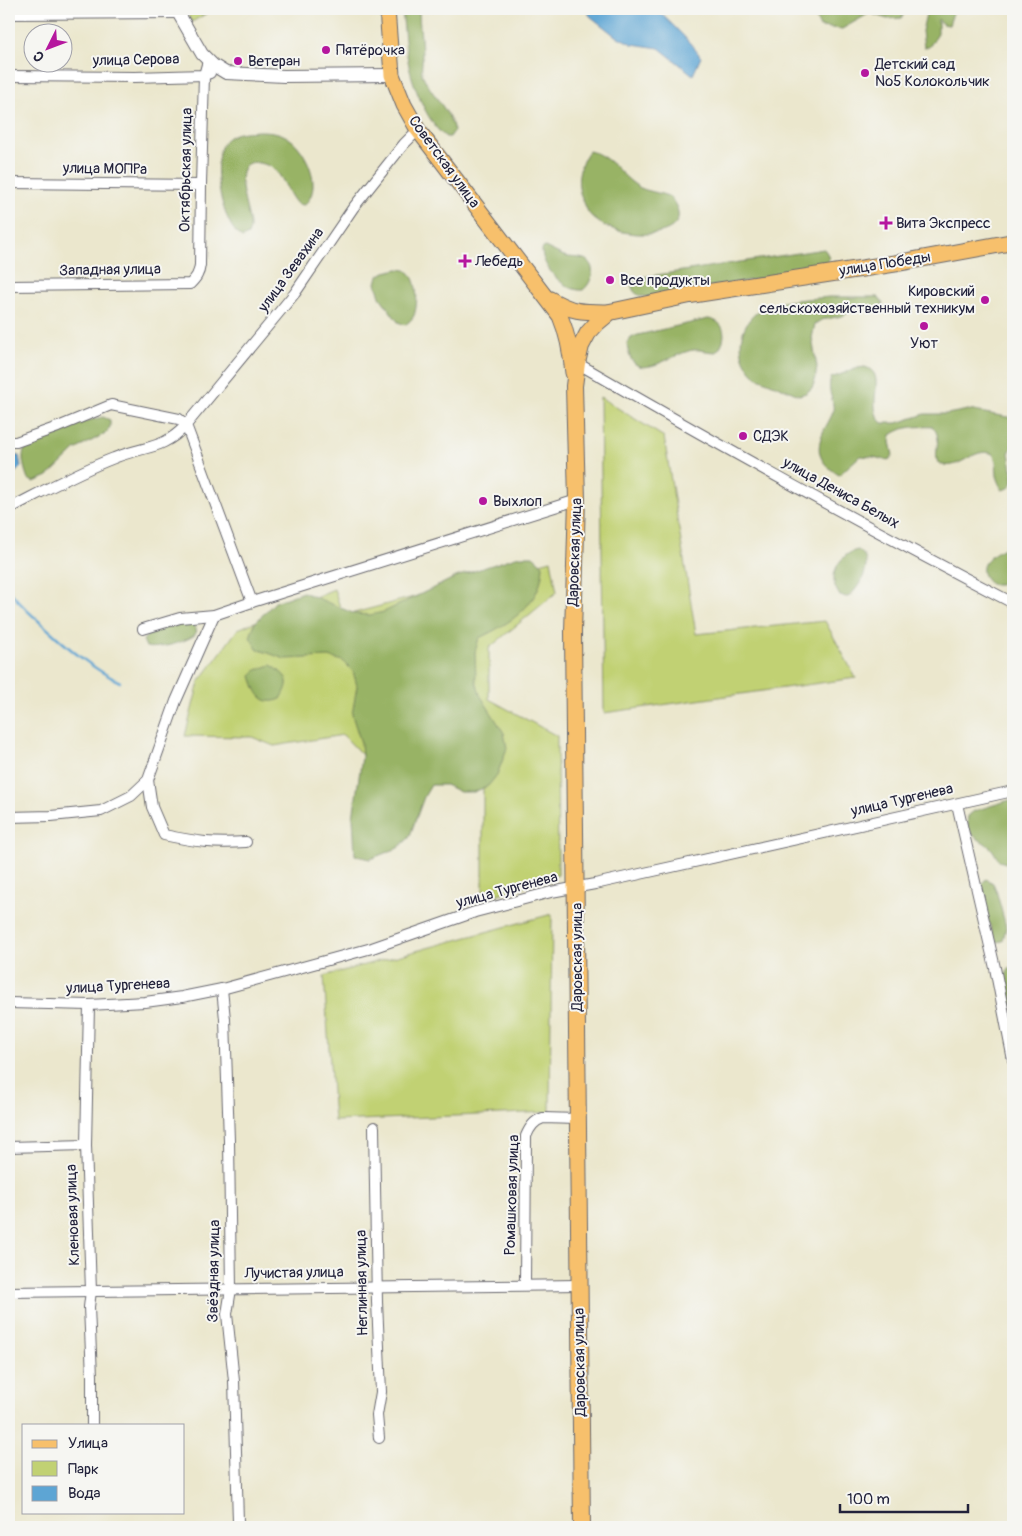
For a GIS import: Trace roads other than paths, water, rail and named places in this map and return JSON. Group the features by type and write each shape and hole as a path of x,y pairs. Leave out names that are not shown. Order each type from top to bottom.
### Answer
{"highway":[{"name":"улица Победы","path":"610,312 690,295 840,270 898,263 1013,242"},
{"name":"Даровская улица","path":"582,1527 573,632 577,500 574,386 581,346 588,333 610,312"}],"main road":[{"name":"Советская улица","path":"387,9 392,75 404,105 418,130 560,316 566,330"},
{"name":"Советская улица","path":"546,298 564,308 578,312"},
{"name":"улица Победы","path":"578,312 610,312"},
{"name":"Даровская улица","path":"566,330 571,348 574,386"}],"street":[{"path":"9,14 177,11 208,61 219,69 233,74 392,75"},
{"name":"Октябрьская улица","path":"200,265 204,75 208,61"},
{"path":"204,75 219,69"},
{"name":"улица Серова","path":"9,76 135,77 204,75"},
{"name":"улица Зевахина","path":"14,506 58,483 116,457 160,445 180,433 295,293 353,208 398,151 418,130"},
{"name":"улица МОПРа","path":"9,182 201,185"},
{"name":"Западная улица","path":"9,286 190,284 199,274 200,265"},
{"name":"улица Дениса Белых","path":"577,363 873,528 1013,603"},
{"path":"9,442 16,442 58,428 111,405 179,418 186,425 252,602"},
{"path":"143,629 180,618 214,615 577,500"},
{"path":"9,817 51,816 101,811 131,796 148,780 176,702 214,615"},
{"path":"148,780 152,807 164,835 202,843 246,842"},
{"name":"улица Тургенева","path":"9,1003 89,1005 145,1002 222,989 372,948 474,912 550,892 576,888 1013,791"},
{"path":"957,804 994,962 1013,1060"},
{"name":"Звёздная улица","path":"222,989 225,1019 229,1142 231,1289 227,1314 234,1381 238,1522"},
{"name":"Кленовая улица","path":"89,1005 86,1144 91,1291 89,1307 92,1424"},
{"name":"Ромашковая улица","path":"525,1285 526,1136 529,1129 538,1120 577,1118"},
{"name":"Неглинная улица","path":"374,1127 381,1392 377,1415 379,1438"},
{"path":"9,1147 86,1144"},
{"name":"Лучистая улица","path":"9,1292 579,1285"}],"water":[{"path":"586,9 656,9 674,26 701,57 693,75 659,48 632,44 614,35 590,16"},
{"path":"10,455 19,456 21,467 14,474 9,473"}],"waterway":[{"path":"9,590 28,612 75,652 120,682"}],"place":[{"name":"Пятёрочка","path":"326,50"},
{"name":"Ветеран","path":"238,61"},
{"name":"Детский сад №5 Колокольчик","path":"865,73"},
{"name":"Вита Экспресс","path":"886,223"},
{"name":"Лебедь","path":"465,261"},
{"name":"Все продукты","path":"610,280"},
{"name":"Кировский сельскохозяйственный техникум","path":"985,300"},
{"name":"Уют","path":"924,326"},
{"name":"СДЭК","path":"743,436"},
{"name":"Выхлоп","path":"483,501"}]}
